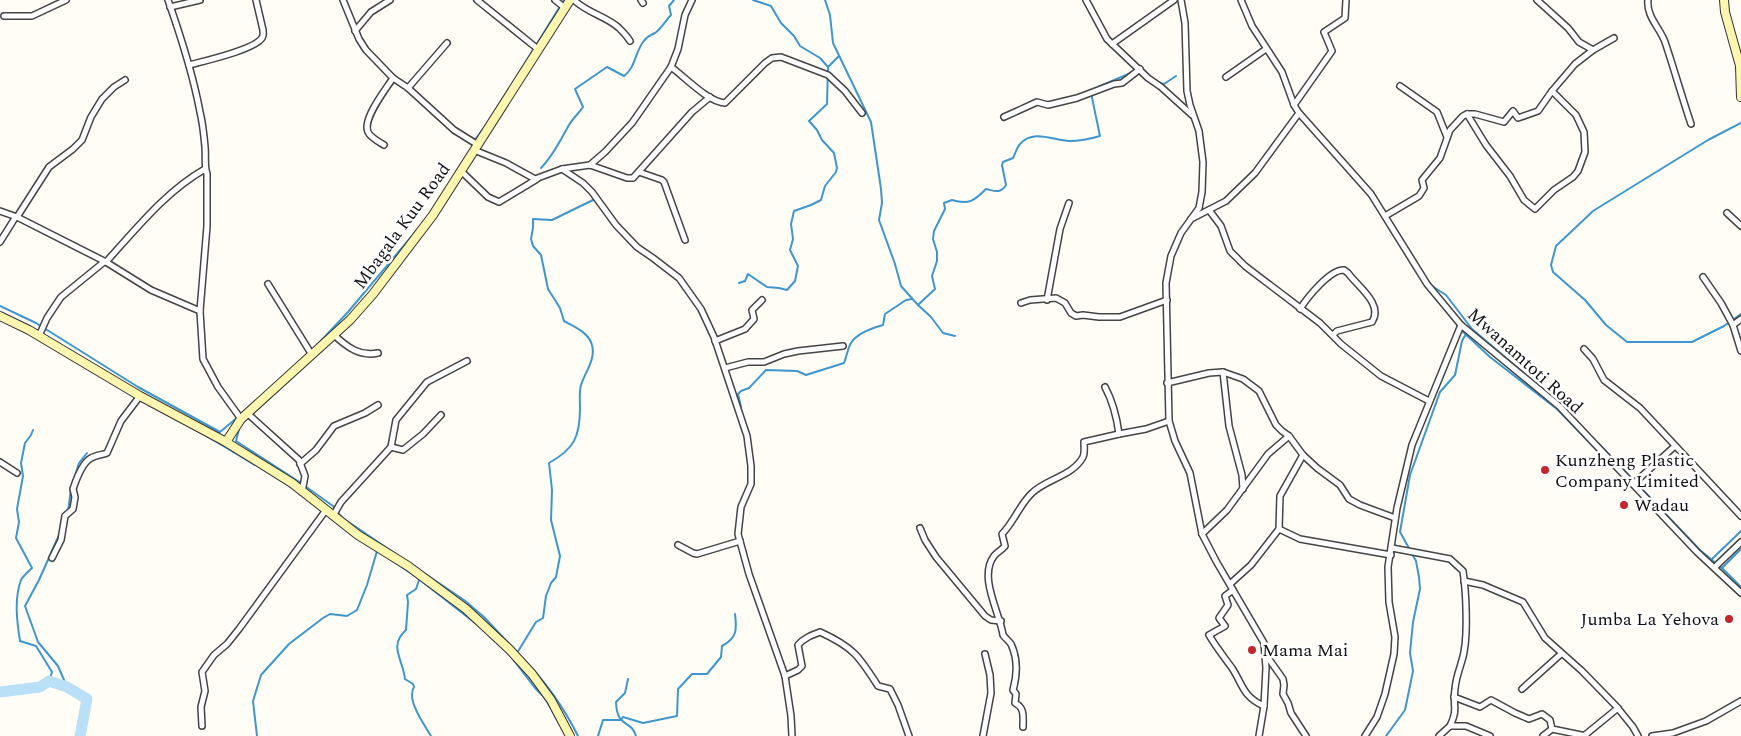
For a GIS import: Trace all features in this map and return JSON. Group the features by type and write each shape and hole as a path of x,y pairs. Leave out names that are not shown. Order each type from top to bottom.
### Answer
{"street":[{"path":"4,16 32,16 66,0"},
{"path":"168,0 189,65 201,114 205,147 207,226 200,311 201,343 205,365 218,387 244,416 299,460 305,480 302,492"},
{"path":"170,7 200,0"},
{"path":"189,65 242,50 260,40 264,35 256,0"},
{"path":"343,0 355,31 366,50 393,78 408,88 476,148 537,179"},
{"path":"355,31 371,12 390,0"},
{"path":"476,0 539,50"},
{"path":"555,0 566,8"},
{"name":"Mbagala Kuu Road","path":"226,442 244,416 356,314 398,262 433,214 570,0"},
{"path":"574,0 587,11 621,29 630,41"},
{"path":"590,165 605,152 632,122 672,67 685,15 692,0"},
{"path":"1086,0 1103,32 1112,44 1194,117"},
{"path":"1112,44 1174,0"},
{"path":"1181,0 1185,23 1187,90 1199,131 1202,153 1202,192 1199,208 1181,233 1171,256 1166,283 1169,421 1175,441 1190,473 1202,534 1264,643 1266,654 1264,706 1259,736"},
{"name":"Mwanamtoti Road","path":"1240,0 1252,26 1282,72 1294,105 1299,113 1371,194 1428,284 1461,325 1559,406 1697,552 1741,593"},
{"path":"1294,105 1332,51 1324,32 1345,18 1346,0"},
{"path":"1538,0 1568,28 1579,42 1593,50"},
{"path":"1648,0 1654,24 1664,40 1691,124"},
{"path":"1724,0 1724,12 1740,66 1741,97"},
{"path":"1385,216 1419,196 1424,188 1422,180 1440,158 1450,130 1466,114 1475,114 1504,122 1513,111 1518,118 1538,111 1575,64 1593,50 1614,38"},
{"path":"408,88 447,43"},
{"path":"1226,77 1266,49"},
{"path":"672,67 710,97 719,102 726,102 765,63 772,58 781,57 828,75 845,91 862,113"},
{"path":"1004,117 1037,102 1048,104 1077,98 1114,84 1122,83 1140,70"},
{"path":"384,145 368,134 369,119 393,78"},
{"path":"0,242 49,167 82,140 88,123 102,99 125,80"},
{"path":"1400,86 1437,112 1447,136"},
{"path":"1466,114 1486,145 1510,176 1524,200 1535,209 1554,190 1574,177 1584,152 1584,132 1576,114 1552,91"},
{"path":"460,171 488,197 499,202 537,179 562,169 590,165 630,178 635,177 692,112 710,97"},
{"path":"1189,220 1226,200 1255,173 1299,113"},
{"path":"39,336 47,318 61,298 105,262 160,202 191,177 205,169"},
{"path":"562,169 583,183 592,192 616,225 637,247 679,278 701,309 715,341 747,436 751,466 751,484 741,507 738,525 740,541 749,574 785,676 792,736"},
{"path":"639,172 664,182 684,240"},
{"path":"1047,300 1060,229 1069,203"},
{"path":"1209,210 1221,226 1230,250 1238,259 1320,323 1381,376 1430,401"},
{"path":"0,211 16,217 105,262 151,290 200,311"},
{"path":"1727,213 1741,226"},
{"path":"1300,309 1310,293 1336,272 1344,270 1348,273 1371,301 1376,310 1375,317 1372,322 1337,331 1333,335"},
{"path":"1703,277 1733,325 1741,351"},
{"path":"268,284 312,355"},
{"path":"715,341 749,326 754,319 752,310 762,300"},
{"path":"1021,303 1030,300 1061,300 1071,313 1076,316 1120,317 1167,300"},
{"path":"0,316 39,336 140,396 226,442 302,492 358,535 408,566 466,609 509,649 532,674 550,700 570,736"},
{"path":"1733,325 1741,319"},
{"path":"1365,736 1377,717 1385,694 1394,654 1395,637 1388,590 1388,567 1395,518 1412,445 1461,325"},
{"path":"334,335 362,354 378,353"},
{"path":"725,368 748,362 764,362 798,351 843,346"},
{"path":"1584,349 1593,359 1604,380 1640,408 1741,516"},
{"path":"334,516 341,502 390,447 396,420 427,382 467,361"},
{"path":"1167,383 1209,373 1224,372 1243,379 1259,392 1276,425 1282,432 1289,436 1303,455 1317,468 1340,485 1349,499 1395,518"},
{"path":"1224,372 1228,426 1242,475 1243,489"},
{"path":"1105,387 1119,434"},
{"path":"52,558 62,540 65,516 73,509 75,497 73,489 86,463 90,459 107,453 121,421 140,396"},
{"path":"300,464 316,450 334,426 365,413 378,405"},
{"path":"390,447 403,450 442,415"},
{"path":"1023,727 1023,711 1020,705 1015,703 1016,694 1013,690 1017,677 1013,651 1010,642 1003,635 988,578 993,557 1005,546 1002,534 1011,525 1031,494 1039,487 1077,465 1084,456 1084,442 1146,429 1169,421"},
{"path":"1202,534 1227,510 1268,454 1289,436"},
{"path":"1633,484 1676,446"},
{"path":"1264,706 1253,702 1245,694 1232,669 1209,635 1225,626 1219,618 1228,604 1225,596 1279,529 1280,496 1303,455"},
{"path":"0,462 17,473"},
{"path":"202,726 201,707 204,691 202,672 207,663 227,644 239,629 326,510"},
{"path":"920,528 936,557 985,616 991,620 1000,621"},
{"path":"1279,529 1300,539 1391,555"},
{"path":"678,545 697,554 740,541"},
{"path":"1714,567 1741,542"},
{"path":"1392,548 1450,559 1462,570 1464,581 1464,652 1457,672 1454,697 1456,705 1455,715 1450,726 1439,736"},
{"path":"1464,581 1483,585 1523,602 1545,638 1582,671 1618,708 1638,736"},
{"path":"785,676 802,666 798,645 800,642 820,632 849,648 861,661 878,686 890,689 909,736"},
{"path":"983,736 991,693 990,675 985,654"},
{"path":"1266,654 1283,679 1283,694 1291,713 1306,736"},
{"path":"1522,688 1561,654"},
{"path":"1454,697 1480,706 1491,700 1529,719 1542,714 1550,720 1552,729"},
{"path":"1652,736 1673,733 1706,721 1741,701"},
{"path":"1543,736 1552,729 1586,736 1618,708"},
{"path":"1450,726 1466,726 1490,736"}],"waterway":[{"path":"494,113 564,0"},
{"path":"541,168 583,107 575,89 607,67 624,76 628,73 644,40 655,33 671,15 669,6 674,0"},
{"path":"753,0 771,6 781,23 794,36 800,46 820,58 828,67"},
{"path":"825,0 830,15 833,43 871,122 881,189 882,203 879,220 901,286 931,317 943,333 955,336"},
{"path":"739,283 745,281 748,274 767,287 787,290 795,281 798,266 790,250 793,239 791,224 794,211 821,200 825,186 837,168 834,153 809,121 827,104 828,67 839,56"},
{"path":"1098,87 1133,72"},
{"path":"1159,83 1164,84 1176,76"},
{"path":"918,305 935,289 932,276 937,261 937,252 933,239 934,231 945,209 944,203 952,200 971,201 986,189 1002,190 1006,185 1003,162 1013,158 1020,144 1031,137 1043,136 1069,141 1100,136 1091,93"},
{"path":"1741,123 1708,140 1593,211 1556,246 1551,265 1553,272 1585,300 1606,325 1627,342 1692,342 1724,326 1741,314"},
{"path":"474,141 483,129"},
{"path":"459,181 467,168"},
{"path":"517,653 536,622 543,618 546,596 551,583 556,577 560,556 551,520 552,490 549,463 570,447 577,434 580,418 580,388 593,355 592,345 588,337 564,321 560,308 548,289 541,255 533,246 531,239 533,219 552,220 595,199"},
{"path":"317,345 348,312 417,230"},
{"path":"1432,286 1446,295 1472,329 1560,404"},
{"path":"741,407 738,394 749,388 766,370 797,371 806,375 844,363 849,347 854,339 868,330 883,325 885,314 906,300 912,299"},
{"path":"0,306 36,323 138,387 220,432 238,417"},
{"path":"325,348 347,327"},
{"path":"1461,330 1490,357 1557,409 1618,472"},
{"path":"1386,736 1405,710 1413,671 1410,653 1413,622 1420,589 1419,577 1416,561 1400,532 1410,475 1440,392 1455,375 1462,341 1466,334"},
{"path":"242,423 272,396"},
{"path":"195,429 255,465"},
{"path":"239,429 236,441 301,483"},
{"path":"33,430 25,443 21,463 23,476 17,509 19,522 16,538 32,568 22,578 19,587 17,618 20,641 36,646 52,672 49,681"},
{"path":"1598,443 1701,551 1741,587"},
{"path":"73,482 79,463 87,453"},
{"path":"266,471 295,490"},
{"path":"305,486 335,509"},
{"path":"68,512 71,489"},
{"path":"338,513 344,519 464,600 484,617 515,650"},
{"path":"1712,559 1741,531"},
{"path":"59,535 25,606 38,642 58,666 67,687"},
{"path":"358,539 369,546"},
{"path":"1685,543 1701,559"},
{"path":"1722,568 1741,549"},
{"path":"257,736 253,701 261,675 289,644 323,618 330,614 347,616 357,610 377,551"},
{"path":"384,555 415,576 484,630"},
{"path":"419,580 416,589 407,595 406,630 401,636 397,647 405,679 413,684 414,687 412,692 414,705 431,736"},
{"path":"598,736 603,720 621,720 623,717 643,723 677,716 678,689 692,674 707,674 721,657 722,646 731,640 735,633 735,614"},
{"path":"512,658 545,698 566,736"},
{"path":"523,659 554,695 578,736"},
{"path":"628,679 625,693 616,702 617,711 621,720 631,727 636,736"},
{"path":"0,692 40,687 49,681 67,687 87,699 80,736"}],"place":[{"name":"Kunzheng Plastic Company Limited","path":"1545,470"},
{"name":"Wadau","path":"1624,505"},
{"name":"Jumba La Yehova","path":"1729,619"},
{"name":"Mama Mai","path":"1252,650"}]}
